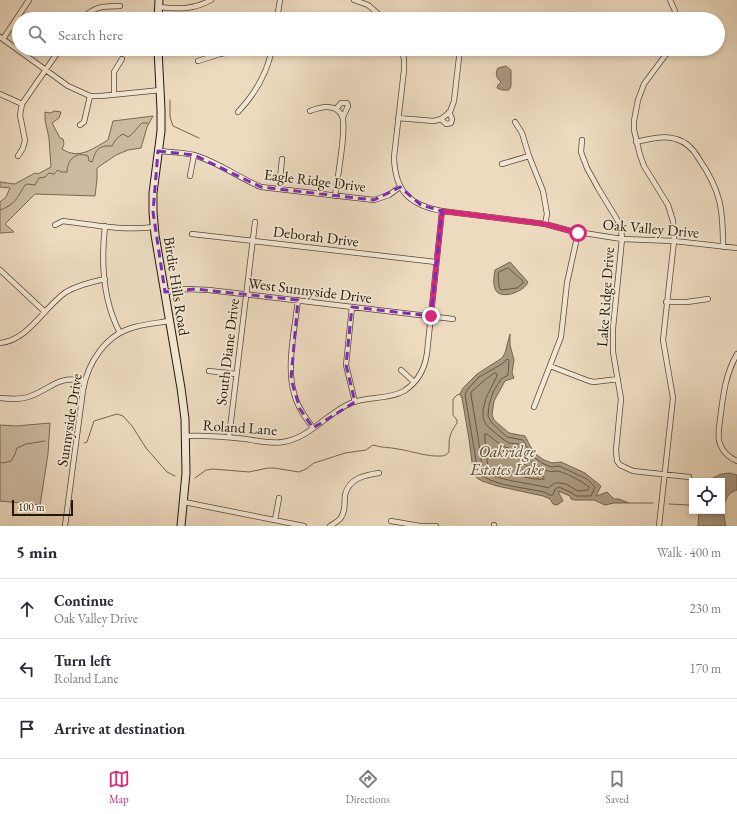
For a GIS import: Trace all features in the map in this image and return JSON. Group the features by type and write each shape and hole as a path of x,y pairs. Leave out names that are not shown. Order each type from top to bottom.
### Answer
{"main road":[{"name":"Birdie Hills Road","path":"159,56 161,90 161,130 153,193 154,228 183,402 186,436 186,473 181,526"}],"street":[{"path":"20,12 29,0"},
{"path":"159,4 175,9 193,8 211,0"},
{"path":"278,12 280,0"},
{"path":"354,0 368,5 376,12"},
{"path":"670,0 675,12"},
{"path":"89,12 100,6 120,6"},
{"path":"12,24 2,38 12,45"},
{"path":"28,56 68,86 90,96 161,90"},
{"path":"18,156 23,148 25,140 20,115 22,104 55,56"},
{"path":"198,61 214,56"},
{"path":"238,112 252,97 262,80 270,56"},
{"path":"400,187 395,171 394,156 404,70 403,56"},
{"path":"398,118 422,122 434,122 441,119 449,112 454,100 459,56"},
{"path":"659,526 672,398 663,340 666,302 674,241 673,221 668,205 644,166 636,142 634,121 640,92 652,71 664,56"},
{"path":"114,95 114,72 122,59"},
{"path":"0,94 22,104"},
{"path":"80,125 84,122 90,96"},
{"path":"335,196 344,130 343,117 348,106 347,103 341,103 336,109"},
{"path":"310,111 320,107 331,107 336,109 343,117"},
{"path":"441,119 446,124 451,123 452,119 449,112"},
{"path":"515,122 522,133 546,202 547,214 545,224"},
{"path":"636,142 662,138 676,139 683,141 694,151 710,176 716,189 723,221 723,247"},
{"name":"Lake Ridge Drive","path":"582,140 581,152 587,168 621,228 622,239 612,328 612,352 622,399 616,450 617,461 624,468 633,471 689,477"},
{"name":"Eagle Ridge Drive","path":"158,151 194,155 262,187 374,200 389,195 400,187"},
{"path":"190,176 194,155"},
{"path":"502,164 529,156"},
{"path":"279,189 282,159"},
{"name":"Oak Valley Drive","path":"400,187 407,195 421,205 427,208 442,211 545,224 578,233 622,239 674,241 737,248"},
{"name":"Roland Lane","path":"186,436 229,437 270,442 284,442 297,438 337,410 355,402 393,395 405,390 414,382 426,362 442,211"},
{"path":"54,225 63,221 136,229 154,228"},
{"name":"South Diane Drive","path":"229,437 255,222"},
{"path":"105,226 103,252 105,279 112,315 120,333"},
{"path":"534,407 561,337 567,283 578,233"},
{"name":"Deborah Drive","path":"192,234 436,262"},
{"path":"0,270 44,312"},
{"path":"0,342 10,341 28,330 57,299 74,288 105,279"},
{"name":"West Sunnyside Drive","path":"165,292 195,289 453,319"},
{"path":"666,302 687,302 708,299"},
{"path":"298,300 290,379 300,409 313,428"},
{"path":"352,307 346,365 355,402"},
{"name":"Sunnyside Drive","path":"65,526 85,381 92,362 98,352 120,333 135,327 169,321"},
{"path":"737,354 730,368 723,390 718,435 723,450 728,456 737,461"},
{"path":"550,366 589,381 618,379"},
{"path":"401,370 414,382"},
{"path":"209,371 236,374"},
{"path":"0,398 9,399 28,397 65,380 85,381"},
{"path":"330,526 340,519 343,513 345,495 351,484 361,476 379,473"},
{"path":"275,520 279,498"},
{"path":"184,502 304,526"},
{"path":"391,521 420,526 436,526"}],"highlighted area":[{"path":"158,151 194,155 261,187 374,200 400,187 421,205 442,211 431,316 352,307 346,365 355,402 313,428 300,409 291,379 298,300 195,289 165,292 153,212"}],"shaded area":[{"path":"55,111 61,112 59,118 52,123 60,138 63,139 64,144 62,149 74,154 91,150 108,140 113,121 153,116 147,127 141,148 128,150 116,155 97,168 95,196 35,194 5,224 14,232 0,233 0,202 6,197 10,188 0,187 0,182 15,184 35,173 38,174 51,167 45,112 50,113"},
{"path":"50,423 48,454 40,505 0,501 0,425 16,426"}],"water":[{"path":"506,66 511,70 511,86 509,90 502,90 497,88 501,82 496,75 496,72 498,68"},
{"path":"510,262 528,282 519,291 504,295 495,290 495,270"},
{"name":"Oakridge Estates Lake","path":"510,334 510,345 514,360 512,373 514,378 505,381 494,401 492,415 494,420 509,433 525,436 534,453 544,460 552,463 561,462 585,473 601,486 596,496 607,492 614,499 619,499 629,503 614,503 605,505 594,500 574,500 571,499 570,496 558,491 563,501 557,505 553,504 550,499 543,496 497,486 477,478 473,470 462,398 460,394 463,388 477,374 502,358 505,353"},
{"path":"730,473 737,475 737,490 728,496 725,502 725,478 713,478 721,474"},
{"path":"699,514 724,514 726,526 698,526"}],"waterway":[{"path":"170,100 170,117 173,126 199,138"},
{"path":"0,210 9,206 18,197 25,185 35,185 39,178 45,177 49,173 54,174 58,170 61,172 67,172 70,160 76,156 88,156 89,161 92,162 98,149 104,146 112,146 116,139 121,135 123,134 128,137 142,123 148,123"},
{"path":"195,478 206,470 213,469 249,472 274,468 299,472 314,463 345,453 366,450 373,445 431,456 444,456 449,452 450,436 457,423 457,420 453,415 453,399 460,394"},
{"path":"84,443 87,442 94,421 117,414 123,416 132,426 146,448 167,472 175,476"},
{"path":"0,462 3,463 11,461 17,448 26,444 45,441"},
{"path":"629,503 653,503"},
{"path":"669,504 689,505"}],"route":[{"path":"431,316 442,211 545,224 578,233"}]}
